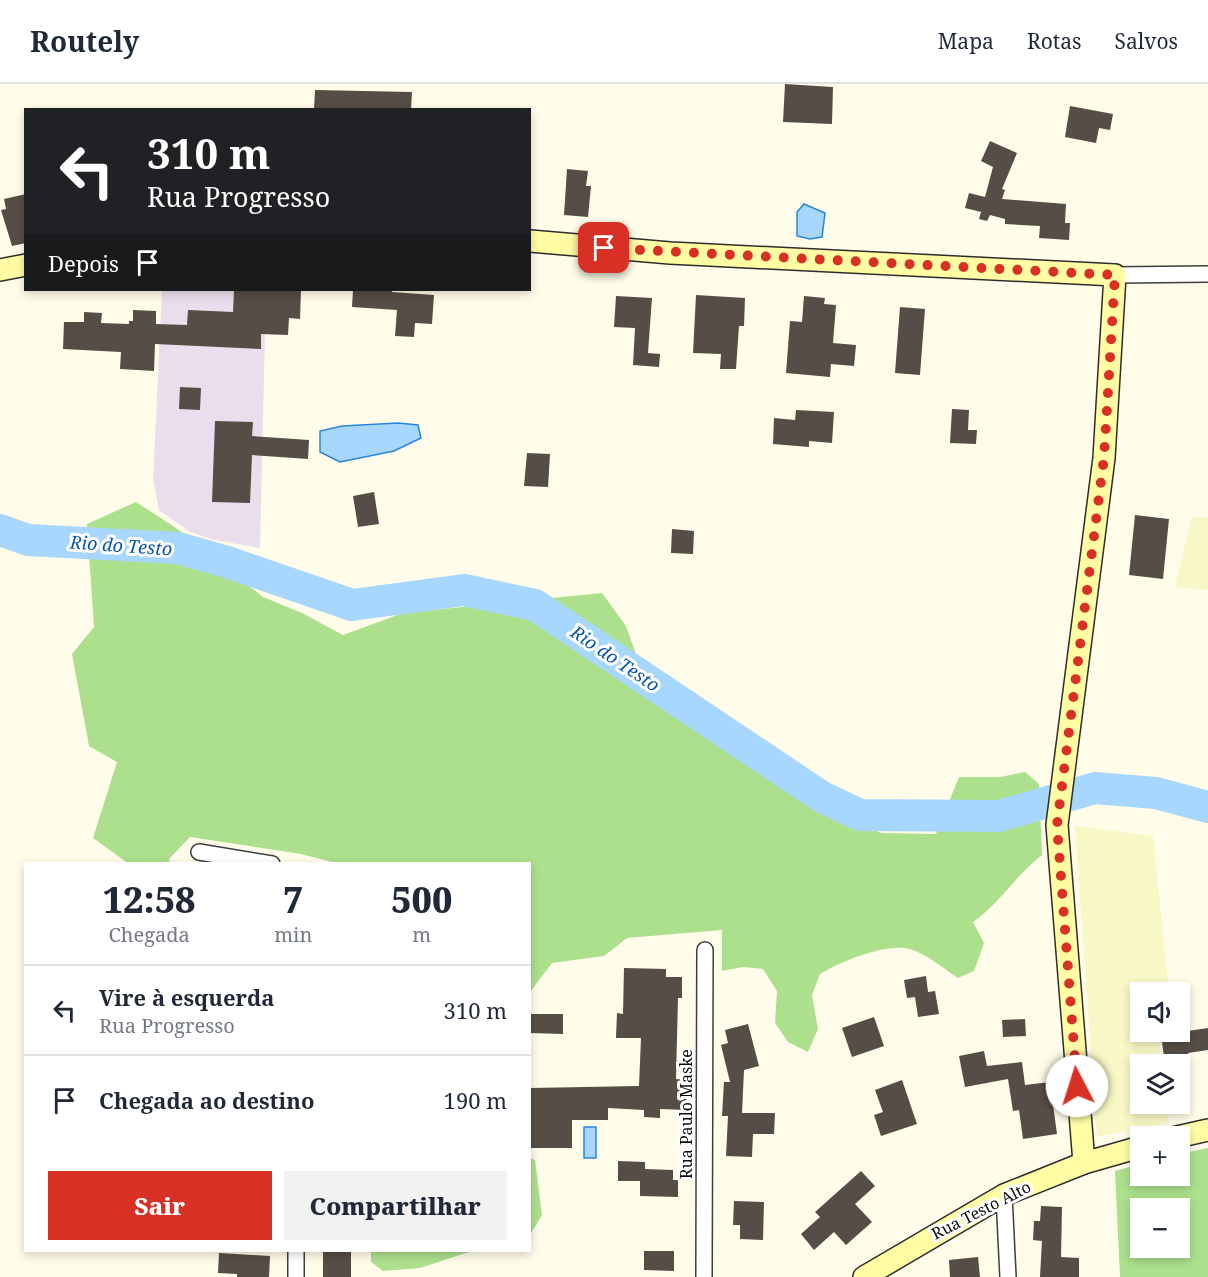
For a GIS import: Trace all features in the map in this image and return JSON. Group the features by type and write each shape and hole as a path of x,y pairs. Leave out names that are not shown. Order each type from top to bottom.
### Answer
{"street":[{"path":"531,242 682,254 1115,275 1208,274"},
{"path":"0,270 24,265"},
{"path":"1084,1164 1057,825 1104,458 1115,275"},
{"path":"199,852 260,862"},
{"name":"Rua Paulo Maske","path":"704,1277 705,950"},
{"path":"1190,1134 1208,1130"},
{"name":"Rua Testo Alto","path":"864,1277 963,1216 1004,1195 1084,1164 1130,1150"},
{"path":"1004,1195 1008,1277"},
{"path":"296,1252 296,1277"}],"shaded area":[{"path":"162,291 266,291 260,548 214,540 190,532 159,510 153,479"}],"green space":[{"path":"136,502 176,528 263,597 302,613 343,635 403,613 602,593 626,626 651,697 757,766 818,810 882,833 936,834 959,777 1000,777 1025,772 1039,784 1042,855 973,922 984,943 974,971 958,978 919,953 905,948 895,948 861,955 820,974 812,995 818,1029 808,1052 788,1042 775,1023 777,991 763,969 743,967 722,971 722,930 627,938 604,956 552,963 531,991 531,862 332,862 301,854 190,837 169,859 170,862 126,862 93,838 117,762 89,746 72,654 94,627 87,524"},
{"path":"1192,517 1208,517 1208,590 1175,587"},
{"path":"1075,826 1153,836 1168,982 1130,982 1130,1042 1159,1042 1161,1054 1130,1054 1130,1114 1167,1114 1168,1122 1149,1126 1130,1126 1130,1130 1097,1137"},
{"path":"1208,1148 1208,1277 1120,1277 1115,1171 1130,1167 1130,1186 1190,1186 1190,1152"},
{"path":"531,1158 535,1160 542,1215 531,1233"},
{"path":"371,1252 469,1252 420,1268 383,1271 371,1262"}],"water":[{"path":"804,204 825,213 822,237 810,239 797,236 797,212"},
{"path":"398,423 418,425 421,438 394,451 340,462 320,452 320,431 342,426"},
{"path":"584,1127 596,1127 596,1158 584,1158"}],"building":[{"path":"785,84 833,87 832,124 783,122"},
{"path":"315,90 412,92 411,108 314,108"},
{"path":"1070,106 1113,114 1110,130 1099,128 1096,143 1065,137"},
{"path":"990,141 1017,153 1002,189 1005,190 1002,199 1066,204 1065,223 1070,223 1069,240 1039,238 1040,226 1005,224 1005,219 990,215 987,221 979,219 981,212 965,208 969,193 985,197 993,167 981,161"},
{"path":"567,169 588,171 586,186 591,186 588,217 564,215"},
{"path":"24,194 24,243 12,246 1,210 6,209 4,199"},
{"path":"234,291 301,291 300,319 289,318 288,335 261,334 261,349 155,344 154,371 120,369 121,352 63,349 64,322 84,322 84,312 102,313 101,323 129,324 129,321 133,321 133,310 156,311 156,324 187,325 188,310 233,312"},
{"path":"353,291 392,291 434,295 432,324 415,323 414,337 395,336 397,310 352,307"},
{"path":"696,295 745,298 744,326 739,326 736,369 720,369 721,354 693,353"},
{"path":"616,296 652,298 648,353 660,354 659,367 633,365 635,328 614,327"},
{"path":"804,296 825,298 824,304 836,305 833,343 856,345 854,366 831,364 830,377 786,373 790,321 802,322"},
{"path":"900,307 925,309 920,375 895,373"},
{"path":"180,387 201,388 200,410 179,409"},
{"path":"952,409 969,410 968,430 977,430 976,444 950,443"},
{"path":"796,410 834,412 832,443 809,441 809,447 773,444 774,418 795,420"},
{"path":"215,421 253,422 252,436 309,440 308,459 252,455 250,503 212,502"},
{"path":"527,453 550,454 548,487 524,486"},
{"path":"374,492 379,524 358,527 353,496"},
{"path":"1135,515 1169,519 1163,579 1129,575"},
{"path":"672,529 694,531 693,554 671,553"},
{"path":"624,968 666,969 666,977 682,977 682,998 678,998 676,1079 687,1080 686,1110 660,1109 660,1118 644,1117 644,1110 608,1108 608,1120 572,1120 572,1148 531,1148 531,1088 639,1086 641,1038 616,1038 617,1013 623,1014"},
{"path":"926,976 928,992 935,991 939,1014 918,1017 915,997 907,998 904,980"},
{"path":"531,1014 563,1014 563,1034 531,1033"},
{"path":"874,1017 884,1046 852,1057 842,1028"},
{"path":"1025,1019 1026,1036 1003,1037 1002,1020"},
{"path":"748,1024 759,1066 744,1070 742,1113 775,1113 774,1134 753,1134 752,1157 726,1156 728,1116 722,1116 724,1082 730,1082 721,1045 728,1043 725,1030"},
{"path":"1208,1028 1208,1050 1188,1054 1164,1054 1162,1042 1190,1042 1190,1031"},
{"path":"984,1051 987,1066 1022,1062 1025,1085 1050,1082 1057,1134 1023,1139 1019,1110 1013,1111 1008,1079 965,1087 959,1056"},
{"path":"902,1080 917,1124 881,1136 874,1115 883,1112 875,1090"},
{"path":"618,1161 645,1162 645,1169 673,1170 673,1180 678,1180 678,1197 640,1196 640,1181 618,1181"},
{"path":"861,1171 875,1186 855,1204 872,1222 846,1245 834,1232 814,1250 801,1234 820,1217 815,1212"},
{"path":"734,1201 764,1202 763,1240 740,1239 740,1225 733,1225"},
{"path":"1041,1206 1062,1207 1061,1257 1079,1258 1079,1277 1040,1277 1042,1241 1033,1240 1034,1221 1040,1221"},
{"path":"644,1251 674,1251 674,1271 644,1270"},
{"path":"323,1252 351,1252 351,1277 323,1277"},
{"path":"219,1253 270,1256 269,1277 237,1277 237,1274 218,1273"},
{"path":"978,1257 980,1277 950,1277 949,1260"}],"waterway":[{"name":"Rio do Testo","path":"0,530 28,540 178,548 227,562 352,605 464,590 535,605 822,797 860,815 999,816 1095,788 1156,793 1208,807"}],"route":[{"path":"604,248 1115,275 1107,432 1057,825 1077,1086"}]}
